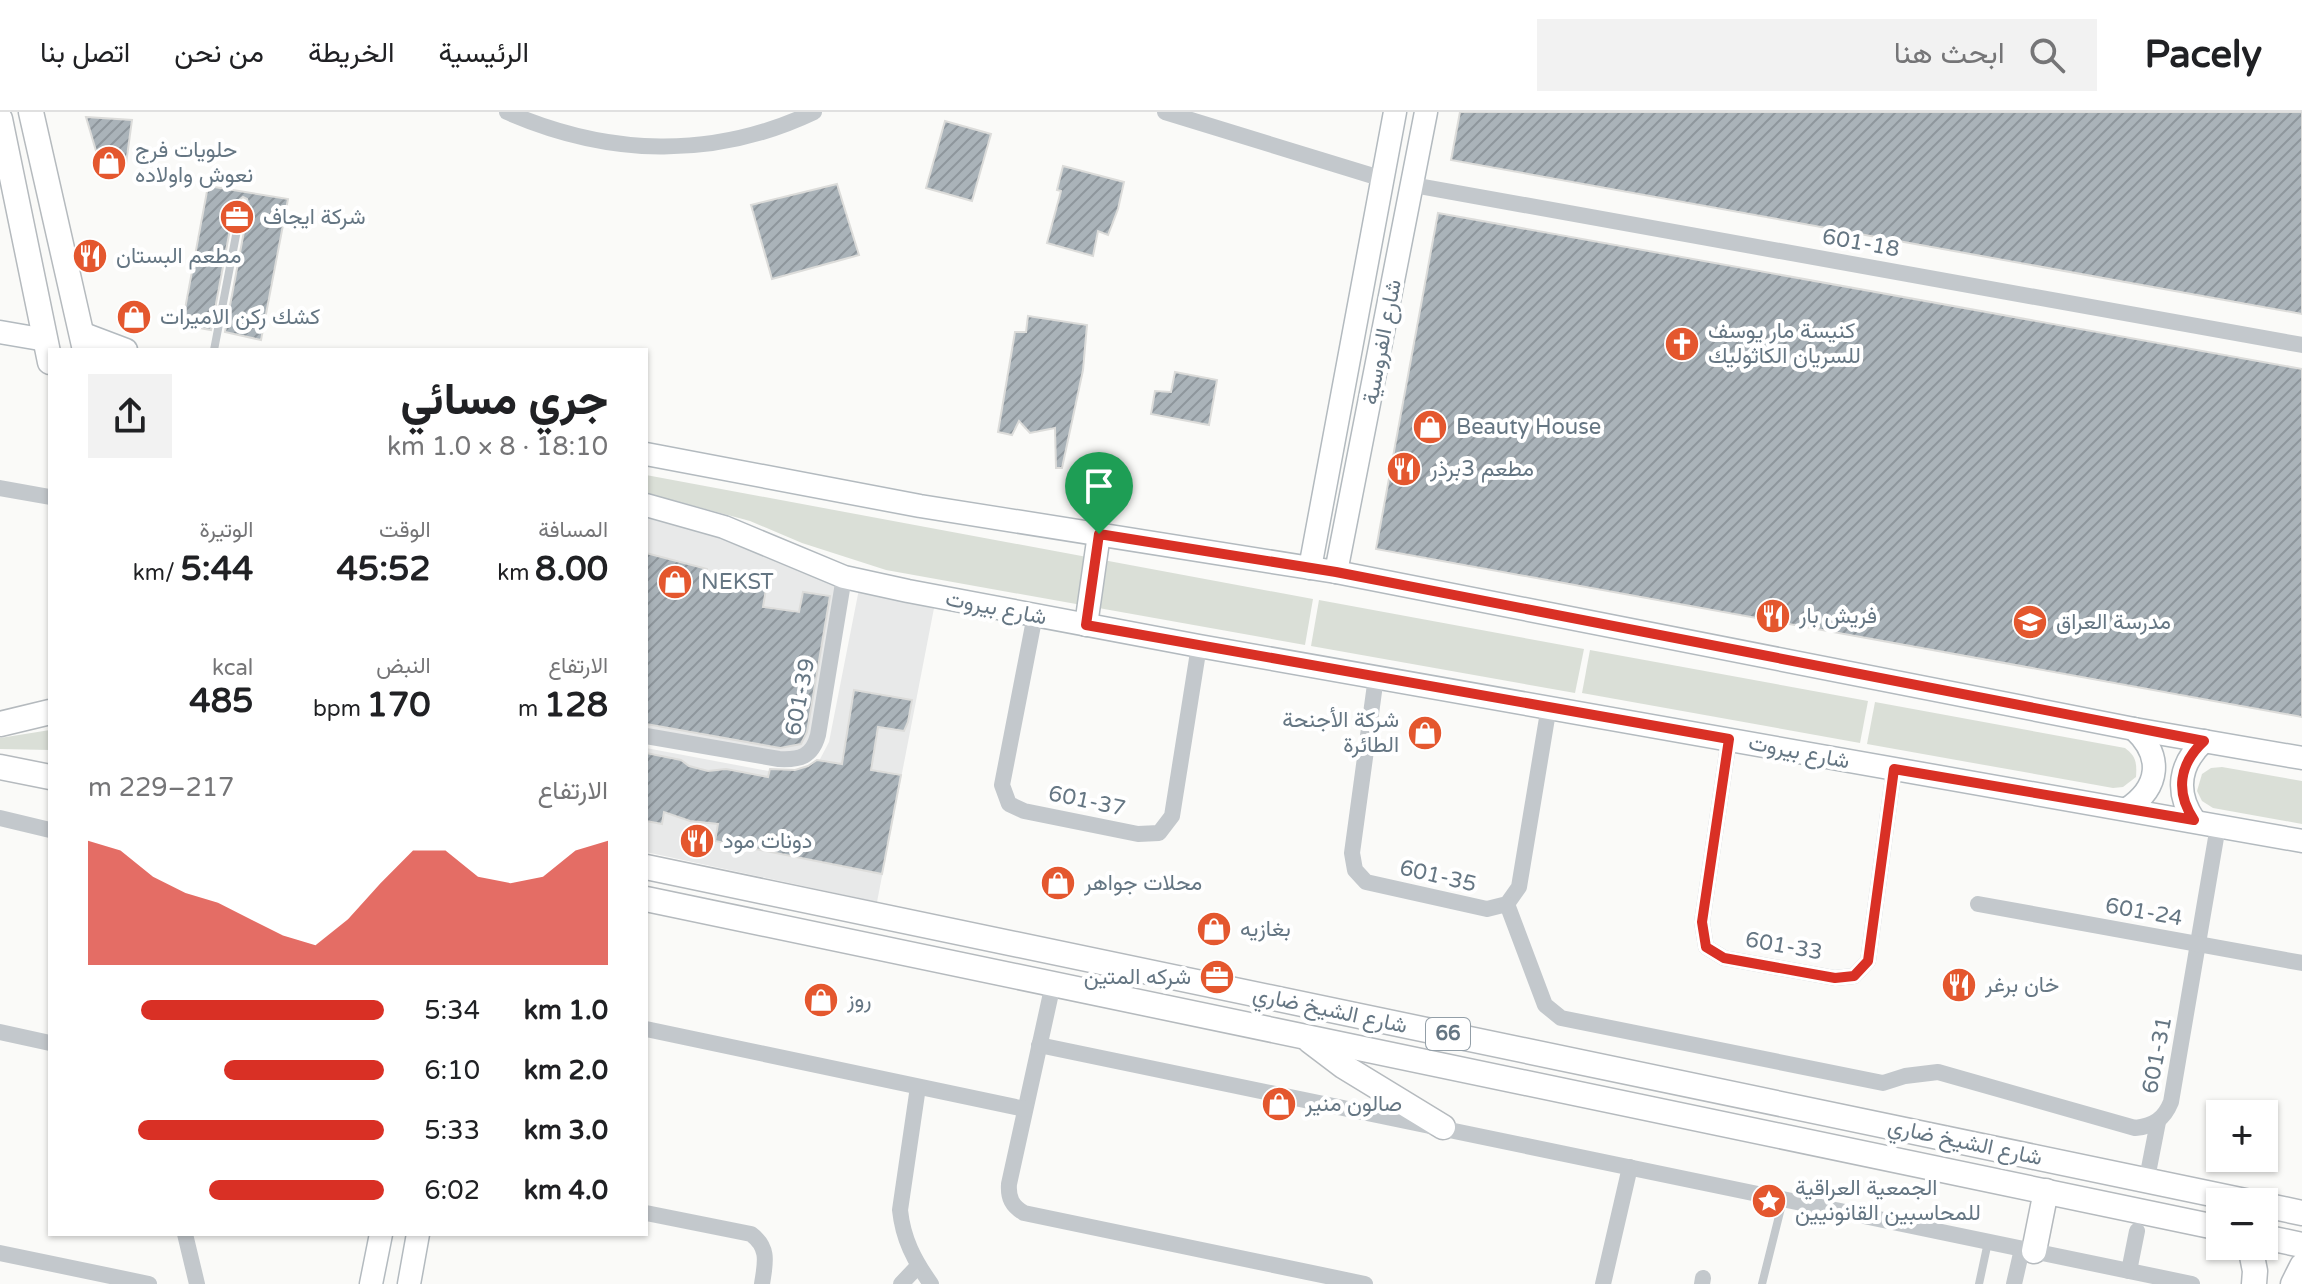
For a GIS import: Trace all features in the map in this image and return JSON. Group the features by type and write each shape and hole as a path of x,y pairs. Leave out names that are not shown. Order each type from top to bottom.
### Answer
{"main road":[{"path":"31,112 83,341 116,348"},
{"name":"شارع الفروسية","path":"1310,568 1395,112"},
{"name":"شارع الفروسية","path":"1336,572 1426,112"},
{"path":"0,119 48,351"},
{"path":"1357,316 1385,322"},
{"path":"0,332 48,351"},
{"path":"648,454 850,493 1336,572 2134,729 2302,758"},
{"name":"شارع بيروت","path":"648,506 748,536 844,577 1199,646 2302,841"},
{"path":"1086,625 1099,534"},
{"path":"26,719 48,703"},
{"path":"0,724 48,713"},
{"path":"2127,809 2148,791 2153,778 2151,750 2134,729"},
{"path":"2194,820 2186,808 2182,778 2185,764 2204,741"},
{"path":"0,767 46,774"},
{"name":"شارع الشيخ ضاري","path":"648,867 2206,1193"},
{"name":"شارع الشيخ ضاري","path":"648,899 2206,1225"},
{"path":"1305,1037 1343,1066 1443,1127"},
{"path":"2028,1250 2046,1191"},
{"path":"2278,1208 2302,1213"},
{"path":"371,1284 381,1236"},
{"path":"409,1284 418,1236"},
{"path":"2278,1240 2302,1245"},
{"path":"2254,1260 2254,1284"},
{"path":"2293,1284 2302,1266"}],"street":[{"path":"507,112 542,127 591,141 642,147 693,146 743,138 791,123 814,112"},
{"path":"1165,112 1383,179"},
{"name":"601-18","path":"1413,185 2302,345"},
{"path":"0,488 48,497"},
{"name":"601-39","path":"648,736 779,759 807,756 815,747 818,735 844,577"},
{"name":"601-37","path":"1035,615 1002,785 1009,804 1024,811 1138,834 1159,833 1172,816 1199,646"},
{"name":"601-35","path":"1376,677 1352,853 1355,870 1366,882 1487,909 1507,904"},
{"path":"1507,904 1519,887 1549,706"},
{"name":"601-33","path":"1729,739 1702,922 1706,947 1724,958 1835,978 1854,976 1868,961 1894,769"},
{"path":"0,818 48,830"},
{"name":"601-31","path":"1507,904 1545,1005 1561,1018 1883,1083 1905,1076 1938,1072 2135,1128 2147,1127 2158,1122 2171,1102 2218,826"},
{"name":"601-24","path":"1978,904 2302,963"},
{"path":"1053,984 1008,1191 1013,1204 1024,1213 1365,1284"},
{"path":"648,1029 1025,1109"},
{"path":"0,1032 48,1043"},
{"path":"1039,1045 2028,1250 2136,1276 2192,1284"},
{"path":"918,1087 900,1210 905,1239 931,1284"},
{"path":"2149,1168 2158,1122"},
{"path":"1603,1284 1630,1167"},
{"path":"648,1213 751,1234 765,1251 762,1284"},
{"path":"2136,1276 2137,1231"},
{"path":"185,1236 197,1284"},
{"path":"2014,1284 2028,1250"},
{"path":"0,1253 149,1284"},
{"path":"901,1284 918,1266"}],"lane":[{"path":"214,348 242,204"},
{"path":"1762,1284 1784,1199"},
{"path":"1979,1284 1988,1242"}],"shaded area":[{"path":"648,475 1313,599 1305,645 886,570 802,543 750,521 648,494"},
{"path":"648,517 731,540 846,583 806,757 648,729"},
{"path":"859,589 935,603 877,902 648,852 648,748 784,774 818,763 829,742"},
{"path":"1319,600 1584,649 1575,693 1311,646"},
{"path":"1590,650 1868,701 1860,743 1582,693"},
{"path":"1875,702 2125,748 2135,760 2136,777 2123,787 2113,788 1867,744"},
{"path":"48,730 48,750 0,749 0,738"},
{"path":"2222,767 2302,781 2302,824 2213,808 2202,801 2197,791 2202,774 2211,768"}],"building":[{"path":"1460,112 2302,112 2302,314 1451,160"},
{"path":"86,117 132,120 126,164 99,161"},
{"path":"945,121 991,134 972,201 926,188"},
{"path":"1063,166 1124,182 1108,235 1098,231 1093,256 1047,243 1061,191 1057,190"},
{"path":"837,184 859,255 772,279 751,205"},
{"path":"208,186 288,199 261,340 225,332 249,205 243,197 235,203 211,330 182,325"},
{"path":"1438,213 2302,369 2302,717 1376,549"},
{"path":"1028,316 1087,325 1083,370 1062,468 1056,468 1055,428 1030,433 1019,421 1012,435 998,432 1015,332 1026,332"},
{"path":"1175,372 1217,380 1209,425 1151,414 1155,391 1171,392"},
{"path":"648,554 707,569 707,574 767,583 763,607 799,612 803,592 830,596 807,732 801,744 780,748 648,724"},
{"path":"854,690 912,700 904,731 878,727 871,770 901,775 882,874 715,841 718,824 690,821 664,812 662,824 648,821 648,753 681,760 689,766 708,771 726,769 768,777 770,769 795,770 817,760 842,764"}],"place":[{"name":"حلويات فرج نعوش واولاده","path":"109,163"},
{"name":"شركة ايجاف","path":"237,217"},
{"name":"مطعم البستان","path":"90,256"},
{"name":"كشك ركن الاميرات","path":"134,317"},
{"name":"كنيسة مار يوسف للسريان الكاثوليك","path":"1682,344"},
{"name":"Beauty House","path":"1430,427"},
{"name":"مطعم 3برذر","path":"1404,469"},
{"name":"NEKST","path":"675,582"},
{"name":"فريش بار","path":"1773,616"},
{"name":"مدرسة العراق","path":"2030,622"},
{"name":"شركة الأجنحة الطائرة","path":"1425,733"},
{"name":"دونات مود","path":"697,841"},
{"name":"محلات جواهر","path":"1058,883"},
{"name":"بغازيه","path":"1214,929"},
{"name":"شركه المتين","path":"1217,977"},
{"name":"خان برغر","path":"1959,985"},
{"name":"روز","path":"821,1000"},
{"name":"صالون منير","path":"1279,1104"},
{"name":"الجمعية العراقية للمحاسبين القانونيين","path":"1769,1201"}],"route":[{"path":"1099,534 1336,572 2204,741 2185,764 2182,778 2186,808 2194,820 1894,769 1868,961 1854,976 1835,978 1724,958 1706,947 1702,922 1729,739 1086,625 1099,534"}]}
